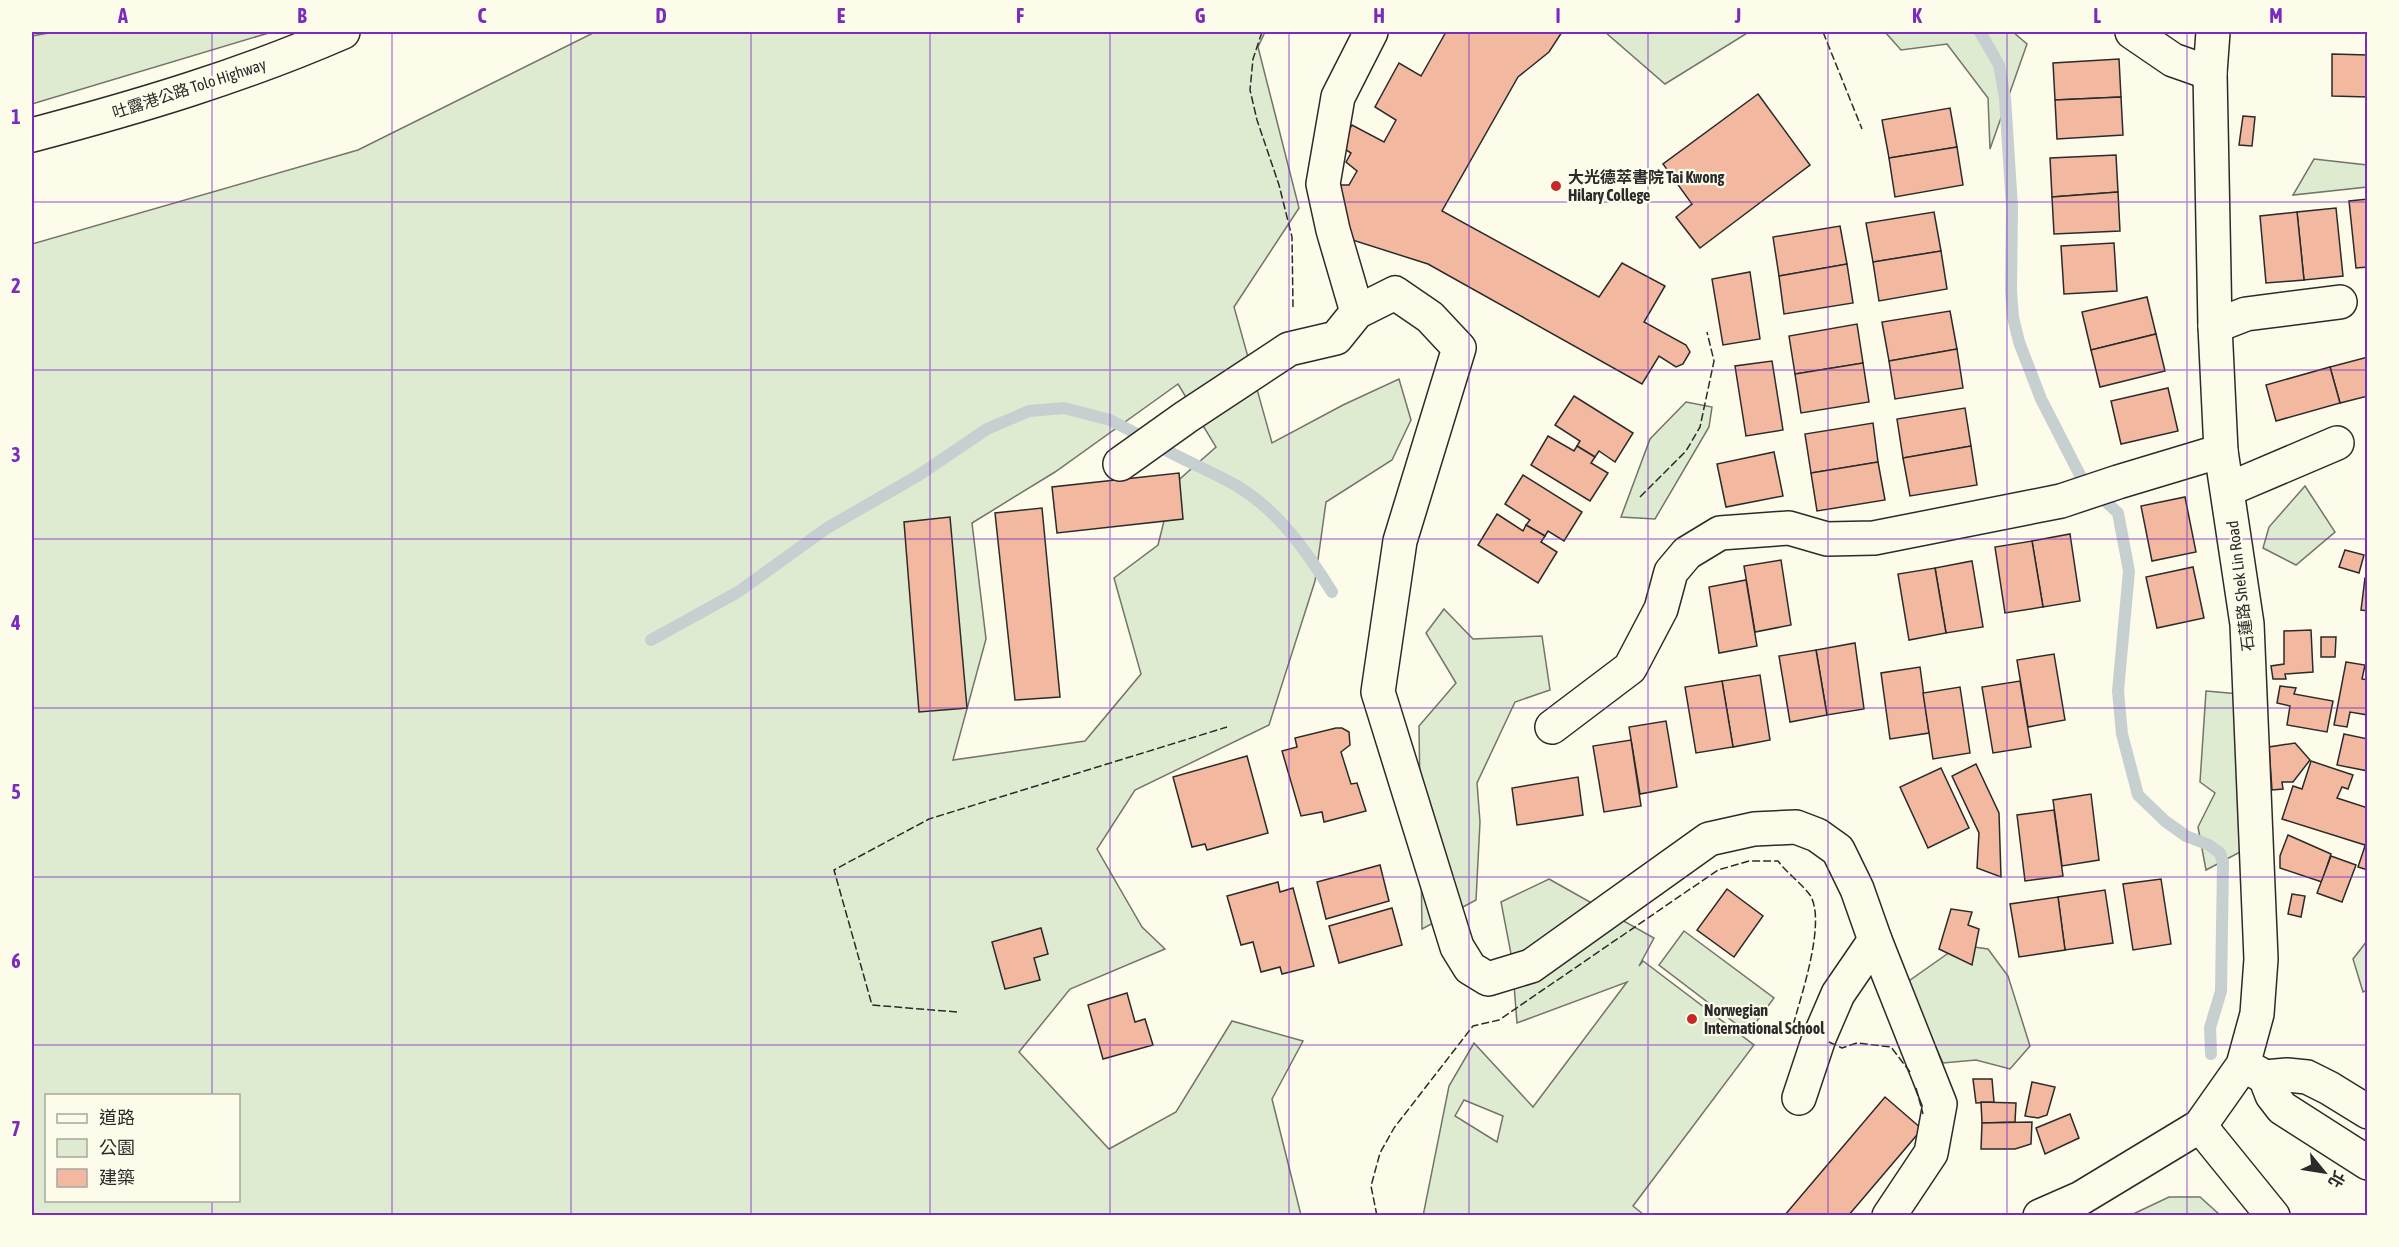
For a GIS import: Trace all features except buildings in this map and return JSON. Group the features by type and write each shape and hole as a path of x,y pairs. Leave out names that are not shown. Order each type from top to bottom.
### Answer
{"main road":[{"name":"吐露港公路 Tolo Highway","path":"32,135 125,111 224,79 343,32"},
{"path":"1357,312 1333,230 1323,184 1338,97 1371,32"},
{"path":"2132,32 2173,60 2210,73"},
{"name":"石蓮路 Shek Lin Road","path":"2200,1126 2254,1071 2261,959 2247,624 2229,489 2221,451 2215,326 2210,73 2213,32"},
{"path":"1120,464 1289,349 1336,338 1357,312 1395,293 1430,317 1459,348 1400,541 1378,692 1457,947 1470,968 1488,979 1531,966 1709,839 1754,830 1796,827 1817,835 1838,850 1857,889 1940,1104 1931,1153 1889,1215"},
{"path":"2215,326 2246,314 2340,302"},
{"path":"2229,489 2337,442"},
{"path":"1552,727 1630,668 1661,609 1671,572 1687,553 1720,533 1789,528 1827,539 1874,538 2061,501 2221,451"},
{"path":"1799,1098 1819,1038 1838,994 1875,940"},
{"path":"2254,1071 2307,1077 2367,1112"},
{"path":"2254,1071 2282,1108 2367,1163"},
{"path":"2040,1215 2081,1198 2200,1126 2273,1215"}],"green space":[{"path":"54,32 272,32 32,104 32,36"},
{"path":"595,32 1265,32 1258,47 1299,208 1234,307 1272,443 1343,405 1399,379 1411,420 1392,460 1326,502 1315,581 1269,725 1135,790 1097,849 1142,927 1165,949 1070,989 1019,1052 1109,1149 1176,1112 1232,1021 1303,1041 1272,1099 1301,1215 32,1215 32,244 358,150","holes":["1178,384 1216,447 1173,485 1158,545 1114,578 1141,674 1085,741 953,760 986,639 972,523 1055,472"]},
{"path":"1605,32 1749,32 1665,84"},
{"path":"1885,32 2013,32 2027,44 1990,149 1988,98 1947,44 1901,50"},
{"path":"2314,159 2367,165 2367,187 2293,195"},
{"path":"1686,402 1712,407 1709,427 1655,519 1621,517 1650,439"},
{"path":"2305,486 2335,532 2296,565 2263,548 2269,527"},
{"path":"1444,609 1473,639 1542,636 1550,690 1515,702 1477,783 1480,822 1476,900 1422,929 1419,726 1456,683 1426,633"},
{"path":"2206,691 2262,696 2242,851 2206,870 2198,827 2215,793 2200,782"},
{"path":"1549,879 1654,938 1639,966 1643,961 1754,1045 1633,1206 1644,1215 1423,1216 1449,1086 1474,1043 1533,1107 1627,982 1517,1023 1512,959 1501,902","holes":["1464,1100 1503,1116 1497,1142 1455,1116"]},
{"path":"1684,931 1774,998 1748,1033 1659,965"},
{"path":"2367,941 2367,990 2363,992 2353,959"},
{"path":"1960,945 1988,949 2008,976 2030,1046 2010,1069 1976,1060 1943,1063 1906,983"},
{"path":"2169,1197 2200,1197 2220,1215 2131,1215"}],"waterway":[{"path":"1980,32 1999,65 2005,98 2012,207 2011,291 2013,317 2019,342 2041,399 2082,479 2118,513 2129,571 2118,691 2122,734 2138,795 2165,821 2186,836 2209,845 2220,853 2223,863 2221,991 2210,1028 2211,1054"},
{"path":"651,640 738,592 827,528 919,475 987,429 1029,411 1064,408 1110,420 1139,435"},
{"path":"1162,448 1237,486 1266,507 1302,547 1332,592"}],"fence":[{"path":"1262,32 1253,59 1250,90 1292,237 1293,307"},
{"path":"1823,32 1862,129"},
{"path":"1640,497 1686,451 1700,427 1714,361 1707,332"},
{"path":"957,1012 872,1005 834,870 929,819 1227,727"},
{"path":"1377,1216 1371,1186 1380,1153 1394,1128 1473,1026 1499,1020 1718,870 1749,861 1778,861 1810,895 1814,907 1814,941 1806,981 1792,1029 1806,1033"},
{"path":"1829,1042 1842,1048 1857,1043 1891,1047 1910,1072"},
{"path":"1916,1088 1923,1114"}],"place":[{"name":"大光德萃書院 Tai Kwong Hilary College","path":"1556,186"},
{"name":"Norwegian International School","path":"1692,1019"}]}
